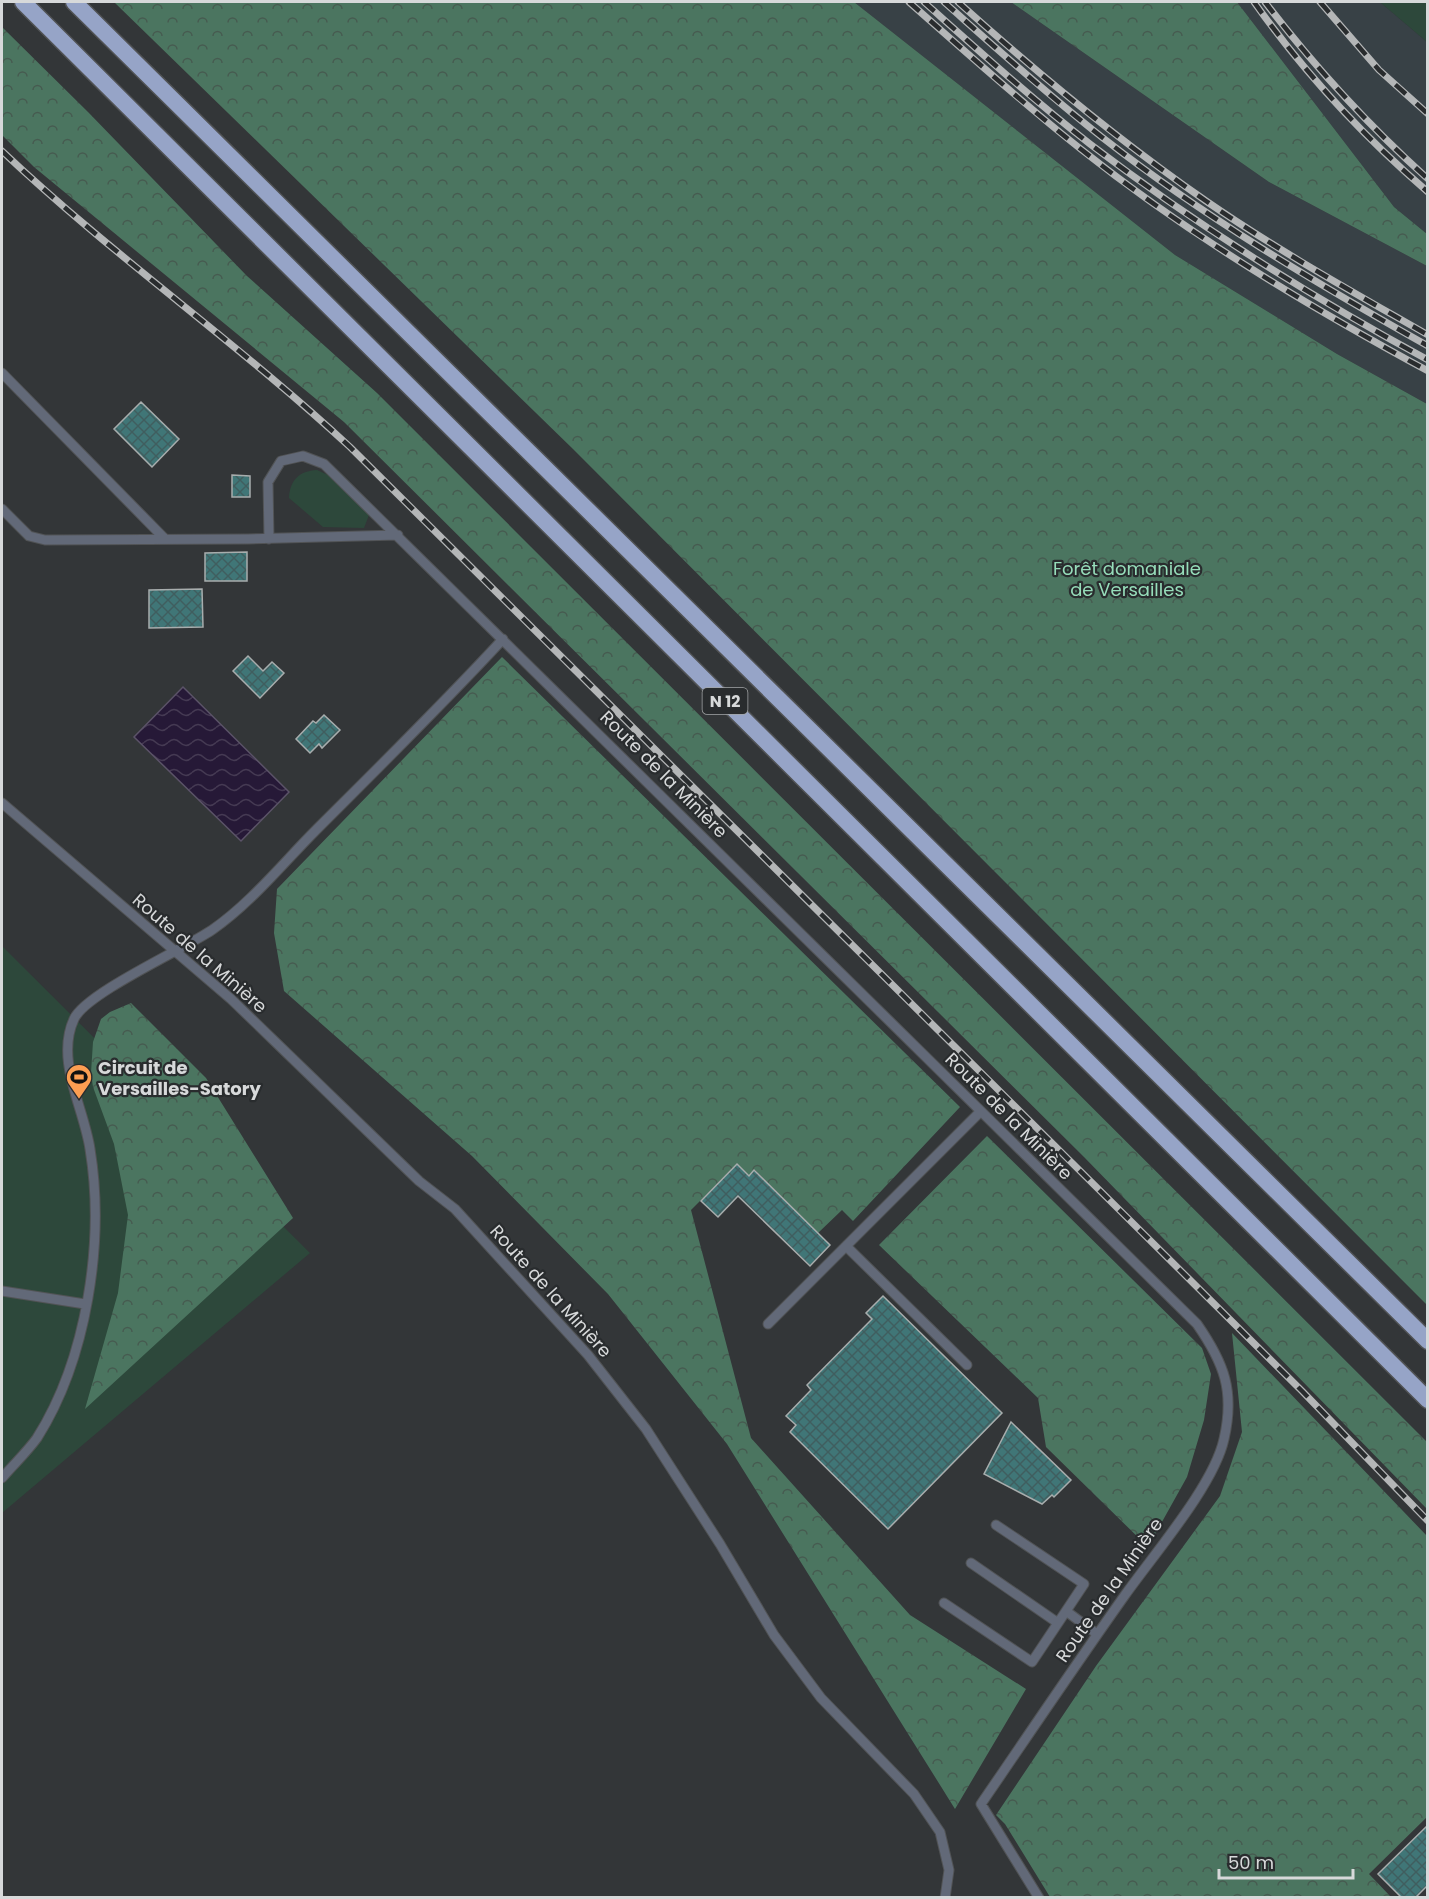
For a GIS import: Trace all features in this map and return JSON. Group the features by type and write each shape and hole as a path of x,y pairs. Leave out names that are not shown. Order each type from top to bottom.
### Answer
{"highway":[{"name":"N 12","path":"23,2 1428,1400"},
{"name":"N 12","path":"74,2 1428,1341"}],"lane":[{"path":"2,373 165,539"},
{"name":"Route de la Minière","path":"269,539 268,482 281,461 303,456 324,464 1197,1324 1218,1354 1229,1393 1224,1439 1210,1476 1097,1634 981,1804 1039,1898"},
{"path":"2,508 29,536 45,540 269,539 398,535"},
{"path":"2,1478 35,1440 57,1402 75,1357 85,1305 97,1213 90,1147 71,1077 68,1036 75,1016 102,993 214,929 258,889 503,639"},
{"name":"Route de la Minière","path":"2,804 231,999 419,1181 455,1209 588,1355 646,1430 720,1544 774,1635 821,1698 914,1794 940,1832 949,1870 945,1898"},
{"path":"768,1324 980,1112"},
{"path":"847,1247 967,1365"},
{"path":"2,1291 85,1305"},
{"path":"945,1603 1032,1662 1084,1584 996,1525"},
{"path":"971,1563 1058,1623"},
{"path":"1066,1611 1097,1634"}],"shaded area":[{"path":"854,2 1011,2 1269,182 1427,266 1427,404 1337,354 1175,255"},
{"path":"1237,2 1380,2 1427,42 1427,234 1394,207"}],"green space":[{"name":"Forêt domaniale de Versailles","path":"114,2 854,2 1175,255 1337,354 1427,404 1427,1305 573,449"},
{"path":"1011,2 1237,2 1394,207 1427,234 1427,266 1269,182"},
{"path":"1380,2 1427,2 1427,42"},
{"path":"2,27 247,276 377,393 1427,1442 1427,1509 1084,1157 344,422 34,167 2,135"},
{"path":"317,470 330,476 369,515 364,528 323,527 289,498 291,486 300,475"},
{"path":"502,657 960,1107 853,1221 842,1210 818,1233 755,1170 749,1176 737,1164 691,1210 751,1438 910,1615 1026,1689 955,1809 727,1444 608,1294 472,1156 284,991 274,933 277,889"},
{"name":"Circuit de Versailles-Satory","path":"2,946 310,1253 2,1513"},
{"path":"131,1003 206,1078 293,1218 85,1409 118,1293 128,1215 114,1144 93,1087 91,1073 93,1042 101,1019 110,1012"},
{"path":"987,1136 1202,1348 1211,1374 1204,1420 1187,1477 1148,1547 1046,1447 1038,1398 879,1245"},
{"path":"1232,1333 1427,1536 1427,1817 1369,1874 1391,1897 1050,1897 1005,1824 996,1815 1096,1666 1220,1496 1242,1432"}],"water":[{"path":"183,687 289,792 241,841 134,737"}],"building":[{"path":"141,402 179,439 152,467 114,429"},
{"path":"232,475 250,476 250,497 232,497"},
{"path":"247,552 247,581 205,581 205,553"},
{"path":"202,589 203,627 149,628 149,590"},
{"path":"248,656 263,671 272,662 284,673 260,698 233,671"},
{"path":"324,715 340,730 322,748 319,744 310,753 296,739 313,721 316,723"},
{"path":"737,1164 749,1176 754,1170 830,1245 810,1266 738,1196 718,1217 701,1201"},
{"path":"883,1296 1002,1413 888,1529 790,1432 796,1425 786,1416 811,1390 807,1385 872,1319 866,1313"},
{"path":"1011,1422 1071,1480 1054,1497 1052,1495 1042,1504 984,1474"},
{"path":"1428,1825 1428,1885 1415,1898 1402,1898 1378,1874"}],"railway":[{"path":"909,2 1060,132 1164,211 1294,295 1428,371"},
{"path":"924,2 1068,127 1130,174 1212,231 1297,285 1428,360"},
{"path":"944,2 1022,71 1141,167 1261,248 1428,346"},
{"path":"958,2 1079,105 1173,178 1288,254 1428,335"},
{"path":"1254,2 1313,78 1380,148 1428,192"},
{"path":"1265,2 1342,94 1428,179"},
{"path":"1320,2 1379,70 1428,114"},
{"path":"2,151 87,227 264,372 350,447 1302,1391 1428,1521"}],"place":[{"name":"Circuit de Versailles-Satory","path":"79,1100"}]}
